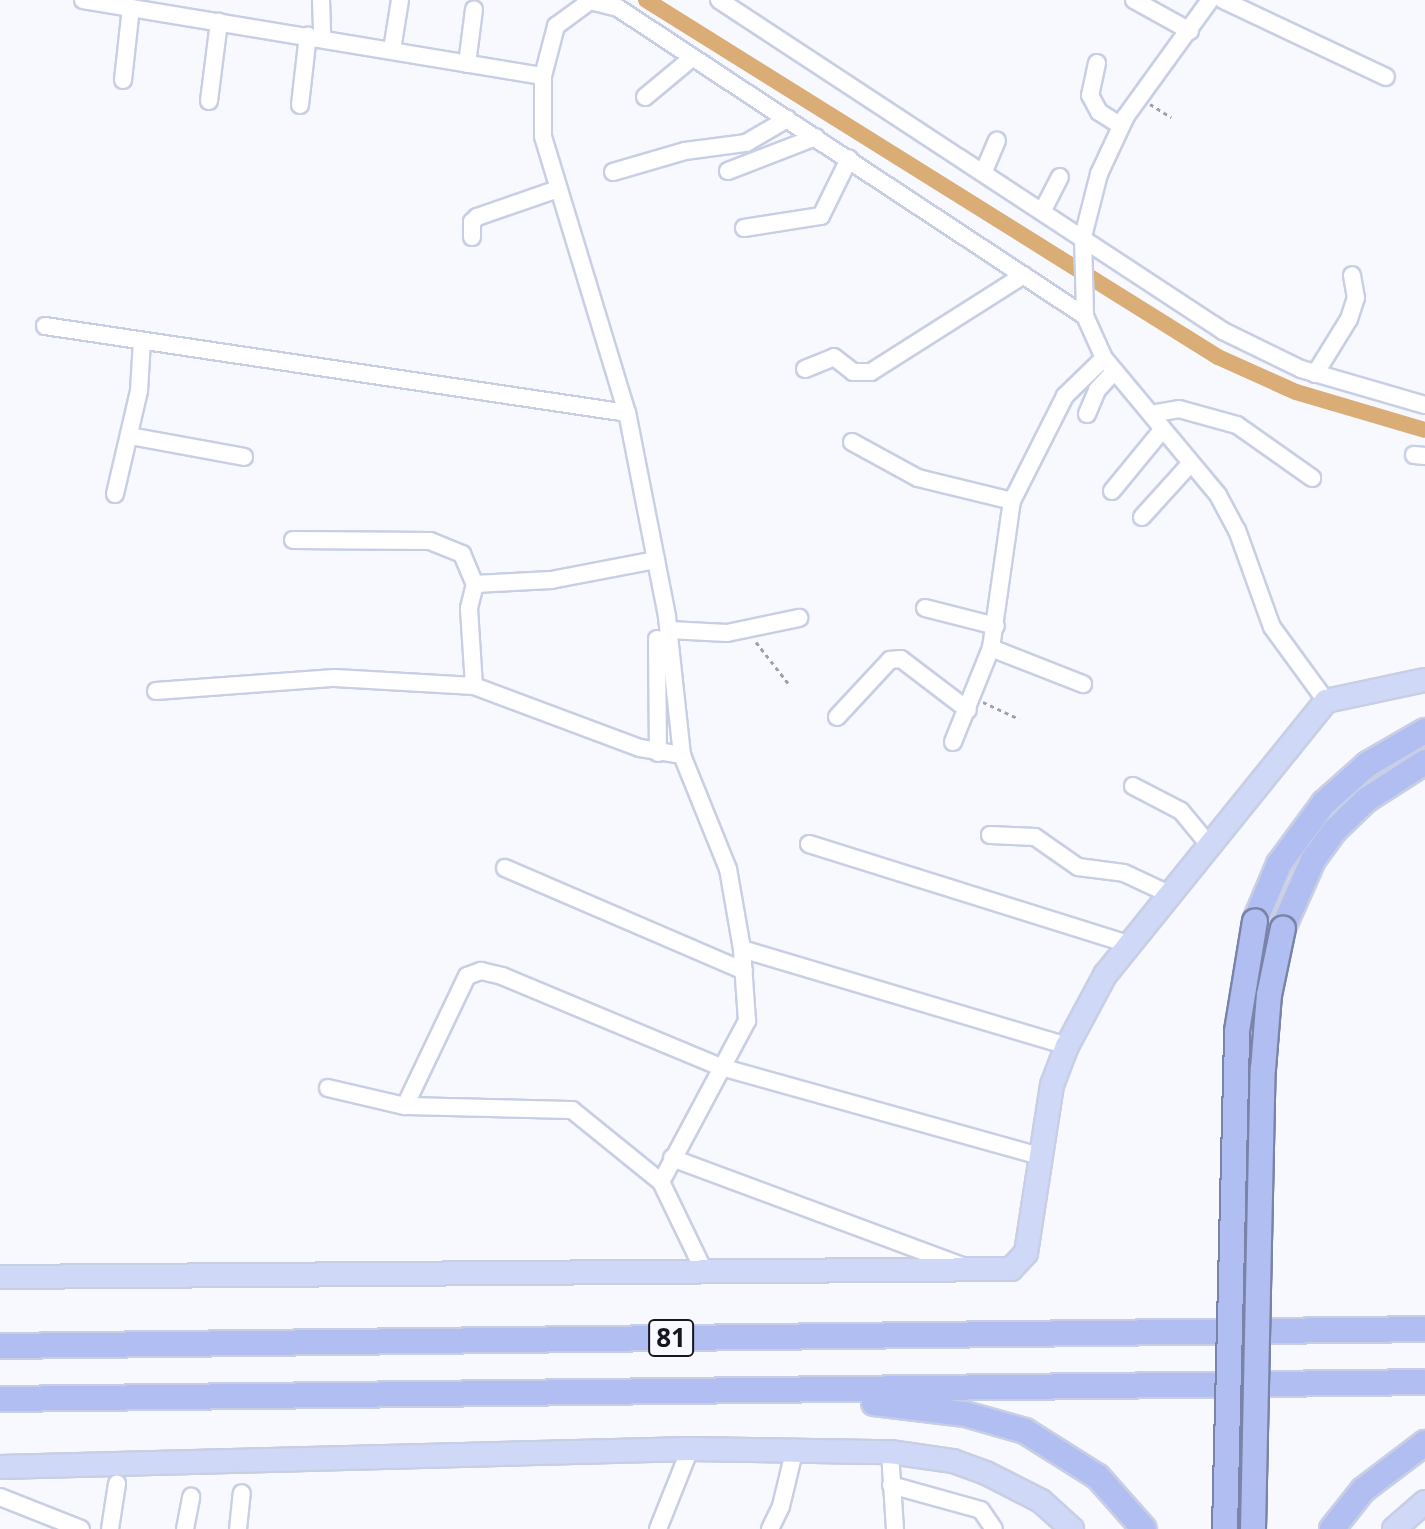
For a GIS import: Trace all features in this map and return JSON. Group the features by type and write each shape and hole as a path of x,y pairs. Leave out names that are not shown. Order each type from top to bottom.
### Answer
{"highway":[{"path":"1225,1529 1237,1031 1255,921 1279,864 1324,803 1368,764 1425,731"},
{"path":"1253,1529 1263,1069 1269,995 1283,928 1313,860 1335,830 1366,800 1425,762"},
{"path":"1342,1330 1425,1321"},
{"name":"81","path":"0,1346 1425,1329"},
{"name":"81","path":"0,1399 1425,1382"},
{"path":"698,1391 904,1405 996,1421 1076,1460 1119,1498 1144,1529"},
{"path":"1332,1529 1363,1490 1425,1443"}],"main road":[{"path":"0,1277 976,1272 1020,1264 1037,1155 1067,1046 1128,944 1326,701 1425,680"},
{"path":"0,1467 690,1449 795,1448 890,1452 953,1461 986,1473 1041,1501 1072,1529"},
{"path":"1394,1529 1425,1502"}],"street":[{"path":"83,0 543,76"},
{"path":"300,105 321,0"},
{"path":"392,50 400,0"},
{"path":"719,0 1043,210 1084,246 1223,331 1315,374 1425,405"},
{"path":"1134,0 1190,31"},
{"path":"1210,0 1121,126 1090,201 1084,246 1085,308 1104,358 1218,495 1237,530 1272,627 1326,701"},
{"path":"1223,0 1386,77"},
{"path":"661,1182 747,1021 744,971 728,869 682,755 663,634 656,560 627,413 543,136 543,76 556,26 590,1 618,8 1024,275 1085,308"},
{"path":"123,80 131,8"},
{"path":"467,64 474,9"},
{"path":"209,101 219,22"},
{"path":"645,97 693,57"},
{"path":"1097,63 1090,95 1099,112 1121,126"},
{"path":"613,172 685,151 746,143 787,119"},
{"path":"728,171 816,137"},
{"path":"984,171 997,141"},
{"path":"744,228 821,216 849,159"},
{"path":"1043,210 1060,177"},
{"path":"472,237 477,217 558,189"},
{"path":"805,369 834,357 853,372 871,372 1024,275"},
{"path":"1315,374 1349,319 1356,298 1352,275"},
{"path":"45,326 627,413"},
{"path":"115,494 130,436 142,341"},
{"path":"953,742 991,648 1012,501 1065,396 1104,358"},
{"path":"1087,414 1097,390 1115,371"},
{"path":"1151,414 1179,409 1237,425 1312,478"},
{"path":"1112,491 1163,429"},
{"path":"130,436 244,457"},
{"path":"852,442 918,478 1012,501"},
{"path":"1142,517 1190,464"},
{"path":"293,540 430,541 462,554 475,584 469,608 474,686"},
{"path":"475,584 551,580 656,560"},
{"path":"925,608 996,626"},
{"path":"663,634 749,630 799,618"},
{"path":"658,753 663,634"},
{"path":"991,648 1083,684"},
{"path":"837,717 890,660 901,659 970,704"},
{"path":"156,691 335,678 474,686 658,753 682,755"},
{"path":"1133,786 1181,811 1210,846"},
{"path":"990,835 1035,837 1078,867 1124,873 1171,895"},
{"path":"809,844 1128,944"},
{"path":"505,868 744,971"},
{"path":"742,949 1067,1046"},
{"path":"405,1106 458,989 467,976 481,971 721,1067 1037,1155"},
{"path":"328,1088 405,1106 572,1110 661,1182 705,1273"},
{"path":"672,1158 976,1272"},
{"path":"770,1529 781,1506 795,1448"},
{"path":"658,1529 690,1449"},
{"path":"890,1452 895,1529"},
{"path":"110,1529 117,1484"},
{"path":"891,1485 981,1510 994,1529"},
{"path":"238,1529 242,1493"},
{"path":"0,1497 81,1529"},
{"path":"185,1529 191,1497"}],"path":[{"path":"1139,97 1171,117"},
{"path":"749,630 788,683"},
{"path":"970,704 1019,719"}],"waterway":[{"path":"646,0 1218,357 1296,392 1425,430"}]}
